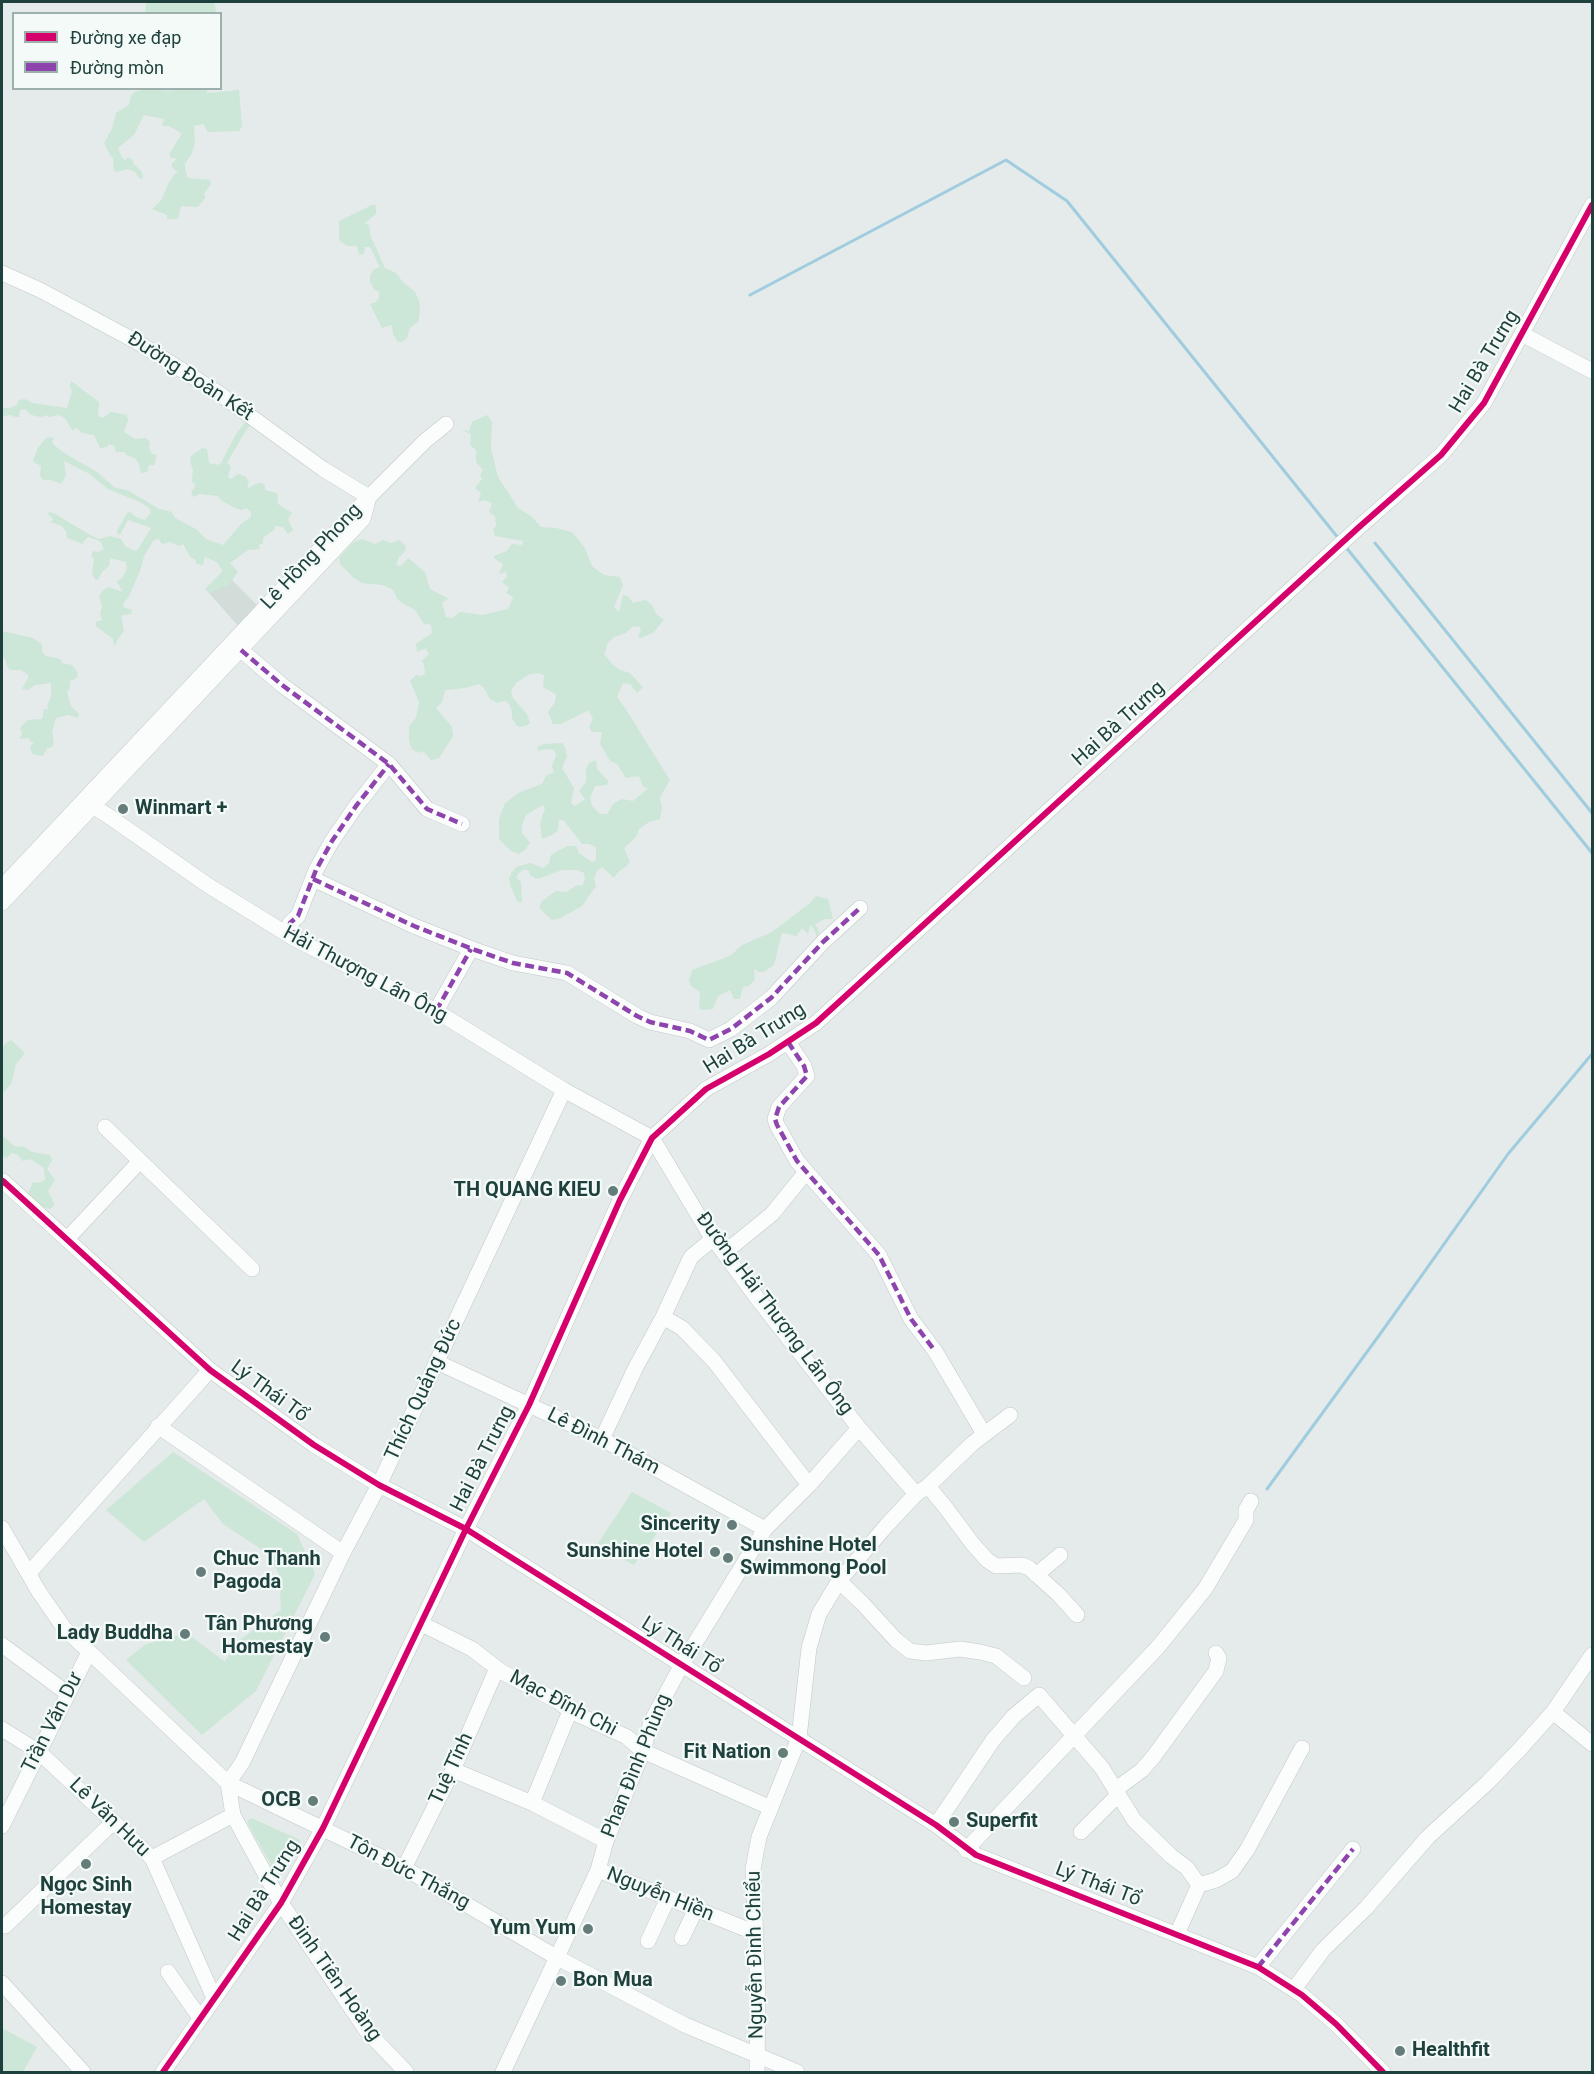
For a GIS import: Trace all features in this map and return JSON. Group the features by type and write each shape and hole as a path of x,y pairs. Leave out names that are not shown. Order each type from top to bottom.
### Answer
{"street":[{"name":"Hai Bà Trưng","path":"163,2073 281,1904 323,1828 466,1530 529,1405 620,1200 652,1138 706,1089 788,1042 816,1023 1441,455 1484,403 1593,205"},
{"name":"Đường Đoàn Kết","path":"2,273 40,290 137,342 217,392 323,469 369,497"},
{"path":"1522,334 1593,371"},
{"path":"369,497 425,441 446,424"},
{"name":"Lê Hồng Phong","path":"2,887 89,804 241,650 363,519 369,497"},
{"name":"Lê Hồng Phong","path":"2,903 89,804 369,497"},
{"path":"241,650 291,692 388,764 427,809 462,824"},
{"path":"295,939 290,924 298,916 312,879 332,841 388,764"},
{"name":"Hải Thượng Lãn Ông","path":"89,804 209,886 295,939 436,1011 564,1090 652,1138"},
{"path":"312,879 414,927 471,949 513,963 567,973 637,1016 650,1022 690,1031 710,1040 731,1029 771,998 823,942 860,908"},
{"path":"436,1011 471,949"},
{"path":"788,1042 804,1066 807,1076 779,1107 775,1119 797,1161 879,1255 911,1319 934,1351 984,1434"},
{"name":"Thích Quảng Đức","path":"228,1783 242,1763 343,1553 379,1485 564,1090"},
{"path":"105,1127 252,1269"},
{"name":"Đường Hải Thượng Lãn Ông","path":"652,1138 714,1239 859,1428 922,1490 946,1508 972,1544 987,1560 996,1566 1022,1565 1036,1575"},
{"path":"67,1239 140,1161"},
{"path":"724,1253 772,1214 806,1172"},
{"name":"Lý Thái Tổ","path":"2,1182 210,1370 314,1445 379,1485 466,1530 936,1825 966,1850 1258,1967 1294,1989 1336,2024 1383,2073"},
{"path":"602,1439 691,1257 714,1239"},
{"path":"663,1317 682,1328 714,1361 809,1485"},
{"name":"Lê Đình Thám","path":"437,1362 602,1439 765,1530"},
{"path":"29,1574 210,1370"},
{"path":"799,1738 809,1648 819,1614 839,1581 886,1526 922,1490 984,1434 1010,1415"},
{"path":"158,1426 343,1553"},
{"name":"Phan Đình Phùng","path":"503,2073 598,1870 606,1841 643,1751 651,1722 681,1666 765,1530 809,1485 859,1428"},
{"path":"966,1850 1158,1647 1205,1589 1246,1520 1246,1510 1251,1501"},
{"name":"Tôn Đức Thắng","path":"2,1528 64,1628 228,1783 404,1868 556,1957 685,2025 797,2073"},
{"path":"1060,1555 1036,1575 1058,1594 1077,1616"},
{"path":"839,1581 896,1640 910,1651 926,1653 960,1649 980,1652 996,1656 1024,1678"},
{"name":"Mạc Đĩnh Chi","path":"422,1624 472,1649 497,1668 559,1702 570,1711 627,1737 643,1751 771,1808"},
{"path":"2,1645 68,1693"},
{"name":"Trần Văn Dư","path":"4,1816 89,1652"},
{"path":"1081,1832 1154,1756 1216,1671 1219,1658 1216,1653"},
{"path":"1294,1989 1323,1950 1366,1908 1408,1857 1495,1774 1553,1712 1593,1655"},
{"name":"Tuệ Tĩnh","path":"404,1868 453,1770 497,1668"},
{"path":"936,1825 993,1740 1014,1716 1039,1695 1102,1768 1134,1820 1170,1856 1187,1868 1199,1885"},
{"path":"532,1803 570,1711"},
{"path":"1553,1712 1593,1744"},
{"path":"627,1737 651,1722"},
{"name":"Lê Văn Hưu","path":"2,1729 39,1752 152,1858 214,1998"},
{"name":"Nguyễn Đình Chiểu","path":"757,2073 753,1869 759,1837 799,1738"},
{"path":"1177,1934 1199,1885 1216,1880 1232,1871 1247,1850 1302,1748"},
{"name":"Nguyễn Hiền","path":"453,1770 532,1803 606,1841"},
{"name":"Đinh Tiên Hoàng","path":"228,1783 233,1815 281,1904 366,2030 406,2073"},
{"path":"152,1858 233,1815"},
{"path":"2,1926 5,1926 115,1823"},
{"path":"1258,1967 1353,1849"},
{"name":"Nguyễn Hiền","path":"598,1870 756,1934"},
{"path":"648,1941 668,1898"},
{"path":"682,1938 696,1909"},
{"path":"168,1972 200,2018"},
{"path":"2,1983 84,2073"}],"shaded area":[{"path":"223,571 258,606 239,627 209,593"}],"green space":[{"path":"146,2 212,2 215,4 216,12 145,12"},
{"path":"207,90 207,93 239,90 242,126 239,131 208,132 203,124 194,126 195,143 185,164 185,170 188,178 210,180 211,184 204,194 206,197 198,207 181,206 178,219 167,219 167,215 152,209 162,199 168,184 178,173 172,167 172,163 177,159 170,157 170,153 181,133 169,126 162,126 164,119 144,115 134,135 118,148 125,160 128,157 133,160 142,172 143,179 128,169 114,171 113,158 104,143 112,129 116,113 129,105 134,92"},
{"path":"375,205 376,214 365,223 369,225 371,237 385,268 396,273 415,292 419,301 418,322 410,328 407,338 402,342 398,342 393,334 392,325 382,328 370,304 379,298 379,292 370,282 370,275 373,270 380,267 370,247 365,247 364,254 359,255 357,246 347,246 339,240 339,221"},
{"path":"71,381 99,402 98,416 102,418 111,412 127,415 128,420 124,432 135,439 146,438 150,442 149,448 152,454 157,455 154,465 149,465 147,472 141,473 135,458 126,455 125,452 116,452 114,446 109,444 107,447 100,448 94,435 82,433 77,428 72,430 65,418 59,415 35,416 25,409 20,410 19,417 2,416 2,408 10,408 17,405 19,400 25,399 32,403 67,408 72,391"},
{"path":"254,411 259,413 227,463 231,466 228,477 231,479 238,474 245,476 249,482 247,486 249,488 262,483 265,490 277,493 278,504 292,513 288,519 293,530 288,534 283,527 275,526 274,530 263,538 263,544 259,544 260,549 248,550 230,563 238,572 229,585 209,593 205,589 223,571 217,562 205,557 203,565 196,564 196,560 191,558 183,544 179,546 170,542 162,544 159,539 154,540 144,556 140,571 123,604 123,607 132,610 131,614 121,617 124,630 114,646 113,639 96,626 96,622 102,620 99,596 109,587 123,592 117,582 123,577 127,568 126,562 110,558 109,566 96,580 92,574 94,559 91,554 104,549 100,541 88,537 83,544 67,538 66,531 62,526 51,522 53,519 48,514 49,512 55,514 99,539 110,536 121,539 126,547 135,551 151,528 128,520 120,535 117,531 127,513 130,512 145,520 151,513 150,509 142,503 108,489 88,473 64,461 66,475 61,484 43,480 40,475 41,466 33,460 38,448 46,438 51,437 54,439 52,442 54,445 97,472 114,487 129,491 159,509 172,512 175,518 196,529 206,539 223,545 241,524 251,517 251,512 246,508 241,510 235,508 218,496 200,494 193,497 191,493 196,484 192,482 191,456 202,448 207,449 209,463 217,465 221,463 236,434"},
{"path":"487,415 492,422 491,449 498,477 518,508 532,517 541,527 572,532 585,548 592,566 604,575 620,577 623,585 614,607 619,612 623,595 628,596 633,603 646,600 652,605 656,614 664,620 653,633 640,638 638,636 641,630 639,626 632,627 626,633 614,637 608,643 604,654 612,664 630,673 643,687 637,693 630,684 623,683 617,697 670,780 660,798 662,807 660,819 649,822 639,829 636,837 624,848 630,862 627,866 614,878 602,867 597,871 594,879 596,886 582,906 561,918 552,920 539,908 542,901 556,891 567,892 577,885 582,886 585,880 584,873 577,870 562,870 538,879 531,876 528,870 522,870 516,877 521,882 522,903 517,901 510,884 509,878 512,872 516,867 530,863 543,868 549,863 551,855 567,846 576,846 579,853 592,862 596,860 596,847 582,844 564,821 559,819 558,830 542,839 540,824 545,808 543,805 526,815 522,825 522,833 530,843 525,850 519,854 511,851 499,839 499,819 505,803 520,792 542,784 546,776 554,772 552,766 556,755 554,750 538,751 537,747 544,744 562,743 565,747 567,756 562,768 574,788 571,803 575,806 585,799 579,791 586,782 586,769 589,763 596,760 597,769 609,782 606,785 595,786 590,798 592,806 600,814 607,814 614,803 622,799 633,801 648,788 643,787 639,776 626,778 617,764 610,761 600,744 602,732 592,732 589,727 593,718 589,710 561,724 553,724 548,712 555,702 556,694 543,687 544,675 539,673 530,674 516,683 511,691 513,698 527,714 530,723 526,726 516,725 509,704 505,701 497,703 490,699 479,684 445,690 442,702 436,708 452,727 453,736 439,758 431,760 423,751 419,753 412,749 409,741 409,726 416,718 419,702 410,681 416,675 425,674 422,661 429,654 426,648 417,652 416,644 432,633 431,625 423,623 416,611 398,600 393,590 383,585 362,583 354,578 340,564 339,558 352,543 362,539 375,544 383,540 391,543 399,540 405,545 406,550 399,557 396,565 401,566 408,558 425,572 430,589 449,599 442,602 446,617 452,618 460,612 482,615 508,609 513,598 506,593 509,588 502,582 507,576 506,572 499,574 503,564 494,556 507,551 512,544 522,545 523,541 495,536 493,529 496,526 495,516 489,512 492,503 485,500 478,502 481,493 475,488 482,479 480,475 483,470 476,462 476,450 470,445 471,434 461,430 469,431 472,422"},
{"path":"2,631 33,638 42,644 42,652 46,656 72,665 78,673 77,678 70,681 70,689 67,691 71,706 79,714 78,718 68,715 56,718 52,732 54,742 43,756 32,754 30,746 34,743 29,738 20,739 22,733 20,728 27,720 42,719 44,709 49,710 47,706 51,697 51,683 35,685 28,690 22,689 28,675 21,670 10,670 7,666 2,655"},
{"path":"816,896 828,899 833,919 825,919 815,924 819,932 817,937 810,925 808,934 802,928 796,937 782,933 774,965 764,972 754,969 755,979 749,986 743,987 740,999 734,999 730,990 718,996 713,1009 701,1010 699,1007 700,992 691,986 689,981 692,970 730,956 742,945 772,932"},
{"path":"11,1040 25,1053 16,1064 11,1084 2,1094 2,1050"},
{"path":"2,1135 14,1146 50,1155 52,1160 47,1169 55,1180 48,1191 55,1205 50,1209 26,1198 33,1182 39,1183 45,1180 44,1168 30,1159 23,1161 17,1154 11,1153 7,1158 2,1156"},
{"path":"173,1452 297,1534 315,1574 256,1691 202,1735 126,1660 146,1644 187,1633 225,1662 234,1644 281,1610 279,1574 267,1553 223,1524 204,1499 144,1542 106,1510"},
{"path":"632,1492 671,1513 634,1565 597,1545"},
{"path":"251,1818 300,1840 300,1844 280,1877 248,1824"},
{"path":"2,2028 37,2047 23,2072 2,2072"}],"waterway":[{"path":"750,295 1006,160 1067,201 1339,539"},
{"path":"1375,543 1592,813"},
{"path":"1345,546 1592,853"},
{"path":"1267,1489 1508,1154 1592,1054"}],"marked path":[{"path":"241,650 282,685 389,764 427,809 462,824"},
{"path":"295,939 290,923 298,916 316,870 332,841 356,806 389,764"},
{"path":"313,879 414,926 475,950 513,963 567,973 637,1016 650,1022 690,1031 709,1040 731,1029 771,998 823,942 860,908"},
{"path":"436,1011 471,949"},
{"path":"788,1042 804,1066 807,1076 779,1107 775,1119 777,1125 797,1161 879,1255 911,1319 935,1351"},
{"path":"1258,1967 1353,1849"}],"cycle path":[{"path":"163,2072 281,1903 323,1828 466,1529 529,1405 620,1200 652,1138 706,1089 769,1054 816,1023 1441,455 1484,403 1592,205"},
{"path":"2,1183 3,1181 210,1370 314,1445 379,1485 466,1529 936,1825 976,1855 1258,1967 1302,1995 1336,2024 1383,2072"}],"place":[{"name":"Winmart +","path":"123,809"},
{"name":"TH QUANG KIEU","path":"613,1191"},
{"name":"Sincerity","path":"732,1525"},
{"name":"Sunshine Hotel","path":"715,1552"},
{"name":"Sunshine Hotel Swimmong Pool","path":"728,1558"},
{"name":"Chuc Thanh Pagoda","path":"201,1572"},
{"name":"Lady Buddha","path":"185,1634"},
{"name":"Tân Phương Homestay","path":"325,1637"},
{"name":"Fit Nation","path":"783,1753"},
{"name":"OCB","path":"313,1801"},
{"name":"Superfit","path":"954,1822"},
{"name":"Ngọc Sinh Homestay","path":"86,1864"},
{"name":"Yum Yum","path":"588,1929"},
{"name":"Bon Mua","path":"561,1981"},
{"name":"Healthfit","path":"1400,2051"}]}
